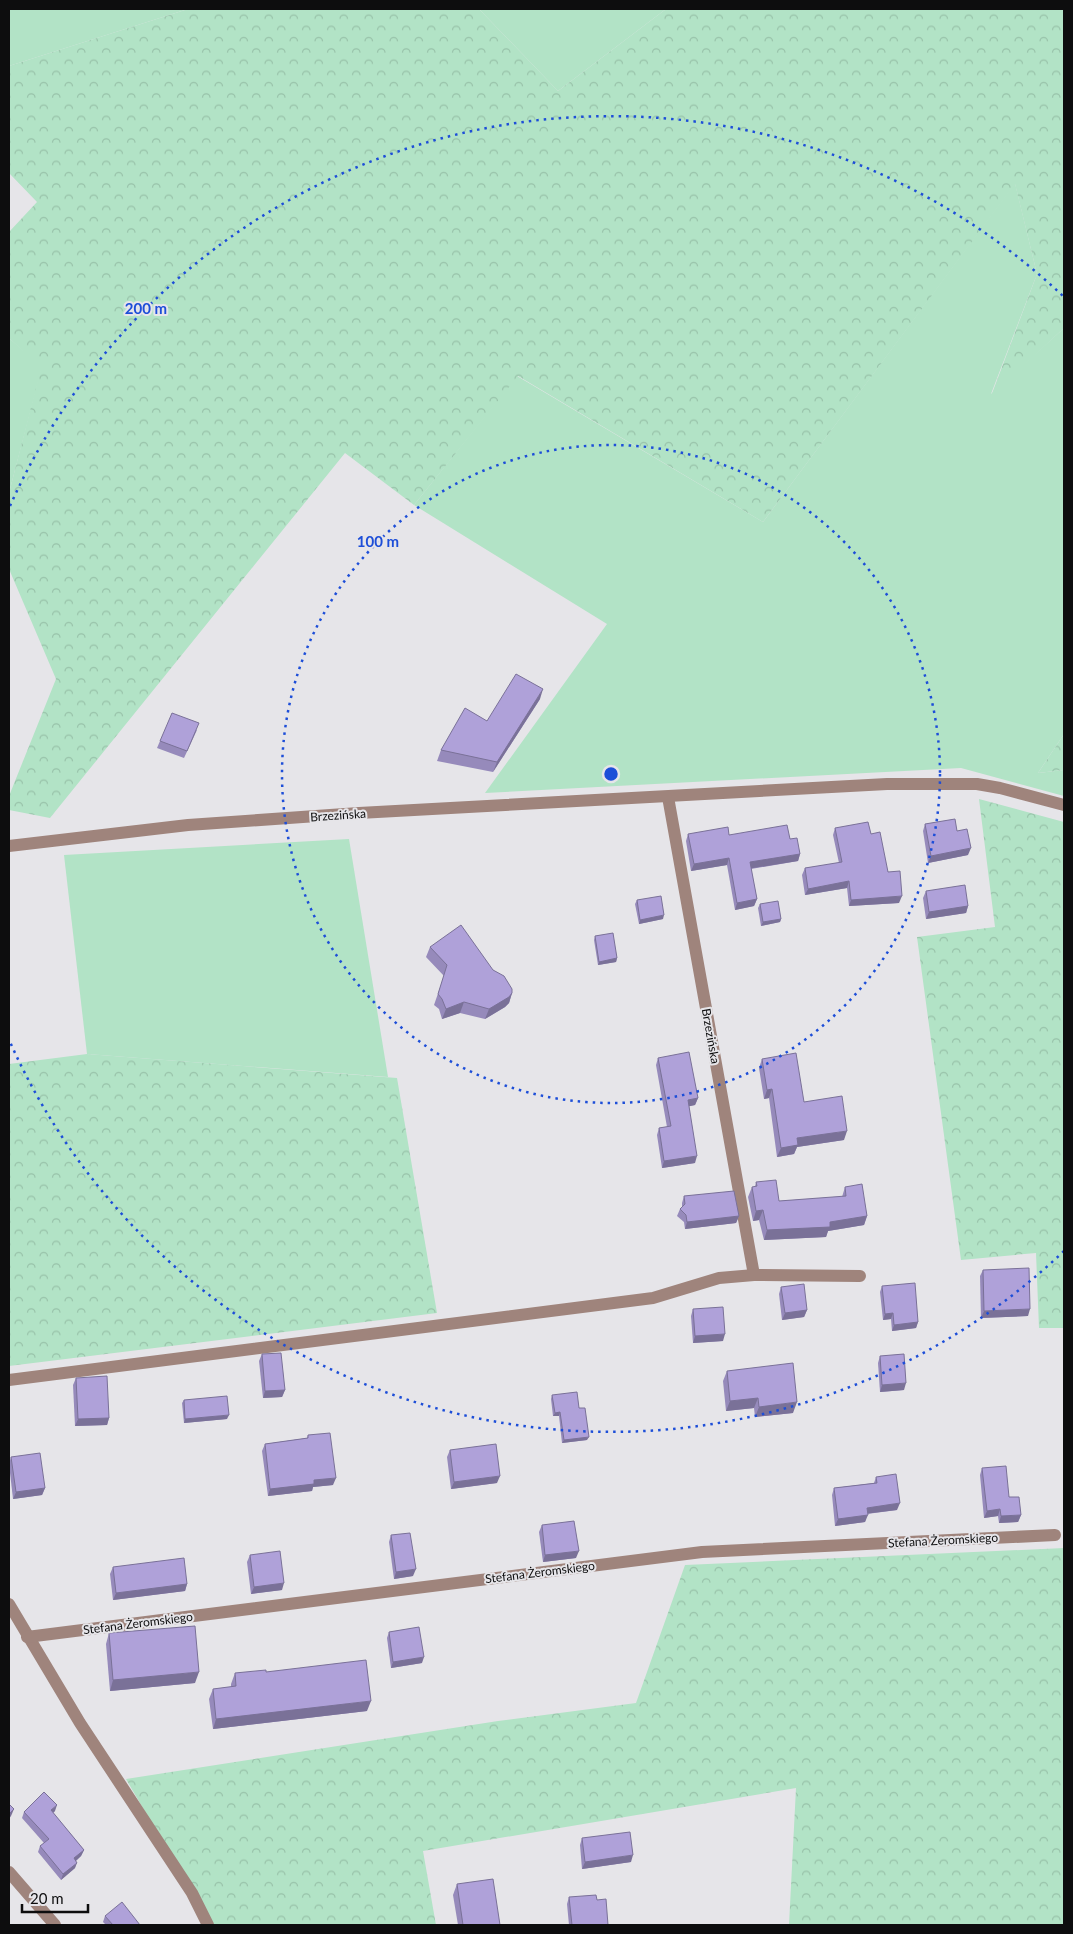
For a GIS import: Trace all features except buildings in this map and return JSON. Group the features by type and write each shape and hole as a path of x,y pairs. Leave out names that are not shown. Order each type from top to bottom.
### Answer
{"street":[{"name":"Brzezińska","path":"9,846 188,825 359,813 887,784 976,784 1000,788 1064,805"},
{"name":"Brzezińska","path":"668,796 754,1275"},
{"path":"9,1380 653,1298 719,1278 754,1275 860,1276"},
{"name":"Stefana Żeromskiego","path":"27,1637 702,1552 1055,1535"},
{"path":"9,1604 80,1723 192,1893 208,1925"},
{"path":"9,1872 55,1925"}],"green space":[{"path":"9,9 188,9 9,66"},
{"path":"188,9 479,9 558,91 666,9 1064,9 1064,328 991,396 1037,274 1015,184 763,522 518,376 414,505 345,453 50,818 9,810 9,796 56,679 9,569 9,493 41,368 9,338 9,232 37,202 9,173 9,66"},
{"path":"479,9 666,9 558,91"},
{"path":"1015,183 1037,274 991,394 1064,328 1064,734 1038,773 1064,770 1064,796 961,768 485,793 607,624 414,505 517,376 763,522"},
{"path":"9,338 42,367 9,493"},
{"path":"1064,734 1064,770 1038,773"},
{"path":"979,799 1064,822 1064,1328 1039,1328 1036,1253 961,1260 917,937 995,927"},
{"path":"349,839 388,1077 87,1054 64,855"},
{"path":"87,1054 397,1078 437,1313 9,1366 9,1064"},
{"path":"1064,1548 1064,1925 789,1925 796,1788 423,1851 436,1925 211,1925 126,1779 498,1721 636,1703 685,1565"}]}
